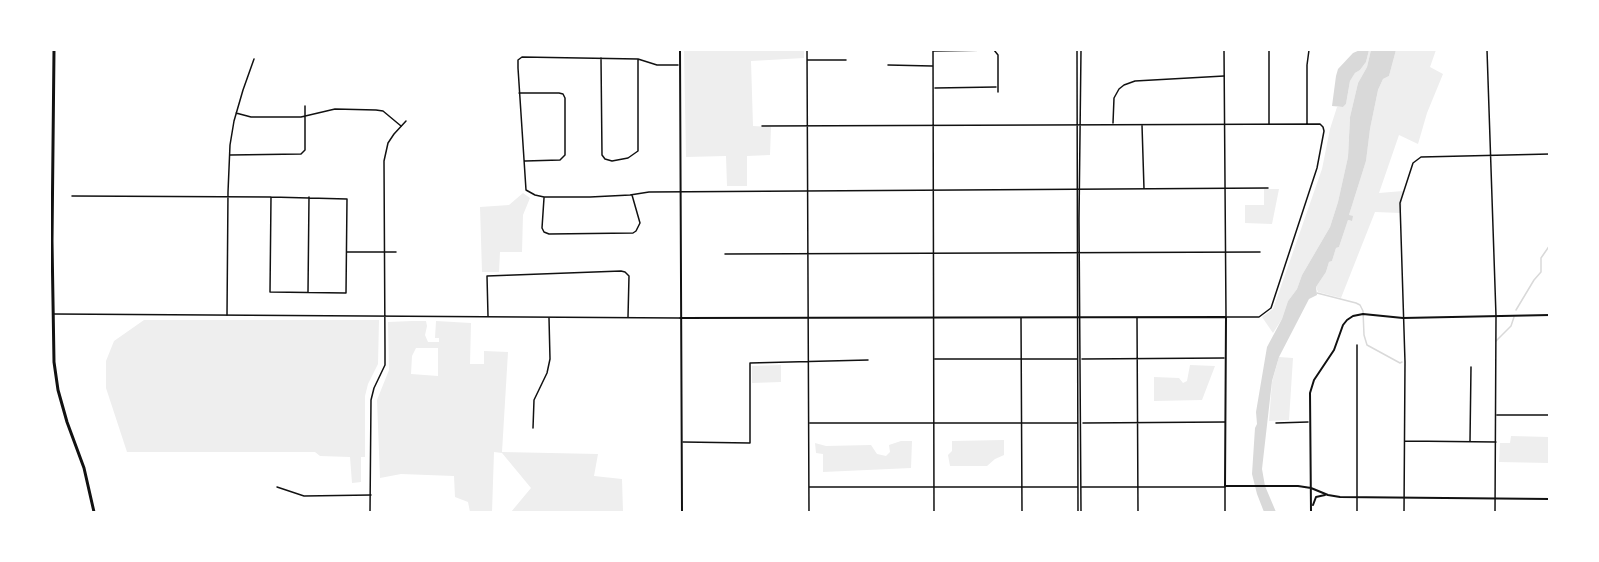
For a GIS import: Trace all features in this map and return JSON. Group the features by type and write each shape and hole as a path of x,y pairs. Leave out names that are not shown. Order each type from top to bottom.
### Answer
{"main road":[{"path":"54,50 51,314 54,362 58,390 67,423 84,468 94,513"},
{"path":"680,50 682,513"},
{"path":"1311,511 1309,402 1312,383 1334,350 1344,323 1352,316 1363,314 1404,318 1550,315"},
{"path":"680,318 1226,316 1226,486 1298,486 1311,488 1328,495"},
{"path":"1311,511 1316,497 1328,495 1550,499"}],"street":[{"path":"807,50 809,513"},
{"path":"934,513 933,50 994,50 998,55 998,92"},
{"path":"1077,50 1079,189"},
{"path":"1079,513 1078,219 1081,50"},
{"path":"762,126 1077,124 1225,124 1269,124 1307,124 1320,124 1323,128 1317,168 1271,308 1259,317 1226,316 1225,252 1225,124 1225,75 1224,50"},
{"path":"1269,50 1269,124"},
{"path":"1307,124 1309,50"},
{"path":"1487,50 1496,316 1495,513"},
{"path":"680,65 657,65 638,59 522,57 518,60 526,190 544,197 590,197 680,191 1269,188"},
{"path":"601,58 602,155 605,159 612,161 628,158 639,151 638,59"},
{"path":"227,315 230,155 236,113 254,59"},
{"path":"807,60 846,60"},
{"path":"888,65 933,66"},
{"path":"1113,124 1114,98 1124,85 1135,81 1225,75"},
{"path":"934,88 998,87"},
{"path":"519,93 559,93 565,98 565,155 560,160 524,161"},
{"path":"230,155 301,154 305,150 305,106"},
{"path":"236,113 251,117 305,117 335,109 376,110 383,111 401,126"},
{"path":"370,513 371,400 385,365 386,152 388,143 406,121"},
{"path":"1142,124 1144,189"},
{"path":"1404,513 1404,318 1400,202 1413,163 1418,158 1424,157 1550,153"},
{"path":"544,197 542,228 544,232 549,234 633,233 640,223 632,195"},
{"path":"72,196 228,196 309,197 347,199 346,293 270,292 271,197"},
{"path":"308,292 309,197"},
{"path":"346,252 396,252"},
{"path":"724,254 1260,252"},
{"path":"488,316 487,276 621,271 629,276 628,317"},
{"path":"51,314 680,318"},
{"path":"533,429 534,400 547,373 550,359 549,317"},
{"path":"1021,317 1022,513"},
{"path":"1137,317 1138,513"},
{"path":"1357,345 1358,513"},
{"path":"934,359 1225,358"},
{"path":"682,442 750,443 750,363 868,360"},
{"path":"1470,442 1471,367"},
{"path":"1496,415 1550,415"},
{"path":"808,423 1226,422"},
{"path":"1276,423 1311,422"},
{"path":"1404,441 1496,442"},
{"path":"809,487 1226,486 1226,513"},
{"path":"277,487 304,496 370,495"}],"shaded area":[{"path":"684,50 804,50 804,58 751,61 753,126 771,127 770,155 747,156 747,186 727,186 726,156 686,157"},
{"path":"1369,50 1371,50 1367,67 1358,83 1350,117 1348,157 1330,227 1302,275 1297,289 1288,301 1282,319 1273,333 1262,317 1273,309 1278,295 1322,169 1337,107 1343,107 1346,104 1350,81 1366,62"},
{"path":"1369,50 1366,62 1350,81 1346,104 1343,107 1332,106 1338,69 1353,53"},
{"path":"1371,50 1396,50 1389,76 1383,79 1378,90 1366,161 1349,215 1353,216 1352,221 1348,220 1339,247 1336,248 1332,261 1329,262 1326,272 1316,287 1317,295 1309,299 1279,357 1272,381 1262,469 1265,486 1276,512 1264,512 1252,474 1256,412 1267,347 1282,319 1288,301 1297,289 1302,275 1330,227 1348,157 1350,117 1358,83 1367,67"},
{"path":"1396,50 1436,50 1430,67 1443,74 1427,113 1418,144 1399,135 1379,193 1403,191 1401,213 1375,212 1341,298 1318,292 1316,287 1326,272 1329,262 1332,261 1336,248 1339,247 1348,220 1351,221 1349,215 1366,161 1378,90 1383,79 1389,76"},
{"path":"1264,189 1279,189 1272,224 1245,223 1245,205 1264,205"},
{"path":"523,193 530,198 523,215 522,252 500,252 499,272 482,272 480,207 509,205"},
{"path":"144,320 379,320 378,364 365,396 365,457 361,457 361,482 352,483 350,457 320,456 315,452 127,452 106,388 106,361 114,341"},
{"path":"426,321 425,335 428,342 439,342 439,338 435,338 436,321 471,323 470,364 484,364 484,351 508,352 502,452 598,454 594,476 622,479 623,512 511,512 531,488 502,453 494,452 492,512 470,512 468,502 455,497 454,476 401,474 380,478 377,400 389,370 388,322","holes":["416,348 438,348 438,376 411,374 412,356"]},
{"path":"1279,357 1293,358 1289,420 1269,421 1272,382"},
{"path":"781,365 781,382 752,383 752,366"},
{"path":"1190,365 1215,366 1202,400 1154,401 1154,377 1179,378 1183,383 1187,381"},
{"path":"1511,436 1549,437 1549,463 1499,462 1500,443 1510,443"},
{"path":"1004,440 1004,455 987,466 950,466 948,455 952,451 952,441"},
{"path":"901,441 912,441 911,468 823,472 823,454 816,453 815,443 826,446 871,445 877,454 886,456 890,452 889,445"}],"waterway":[{"path":"1516,310 1541,272 1541,258 1550,245"},
{"path":"1317,293 1360,305 1363,311 1364,335 1367,345 1402,362"},
{"path":"1496,341 1511,326 1514,317"}]}
